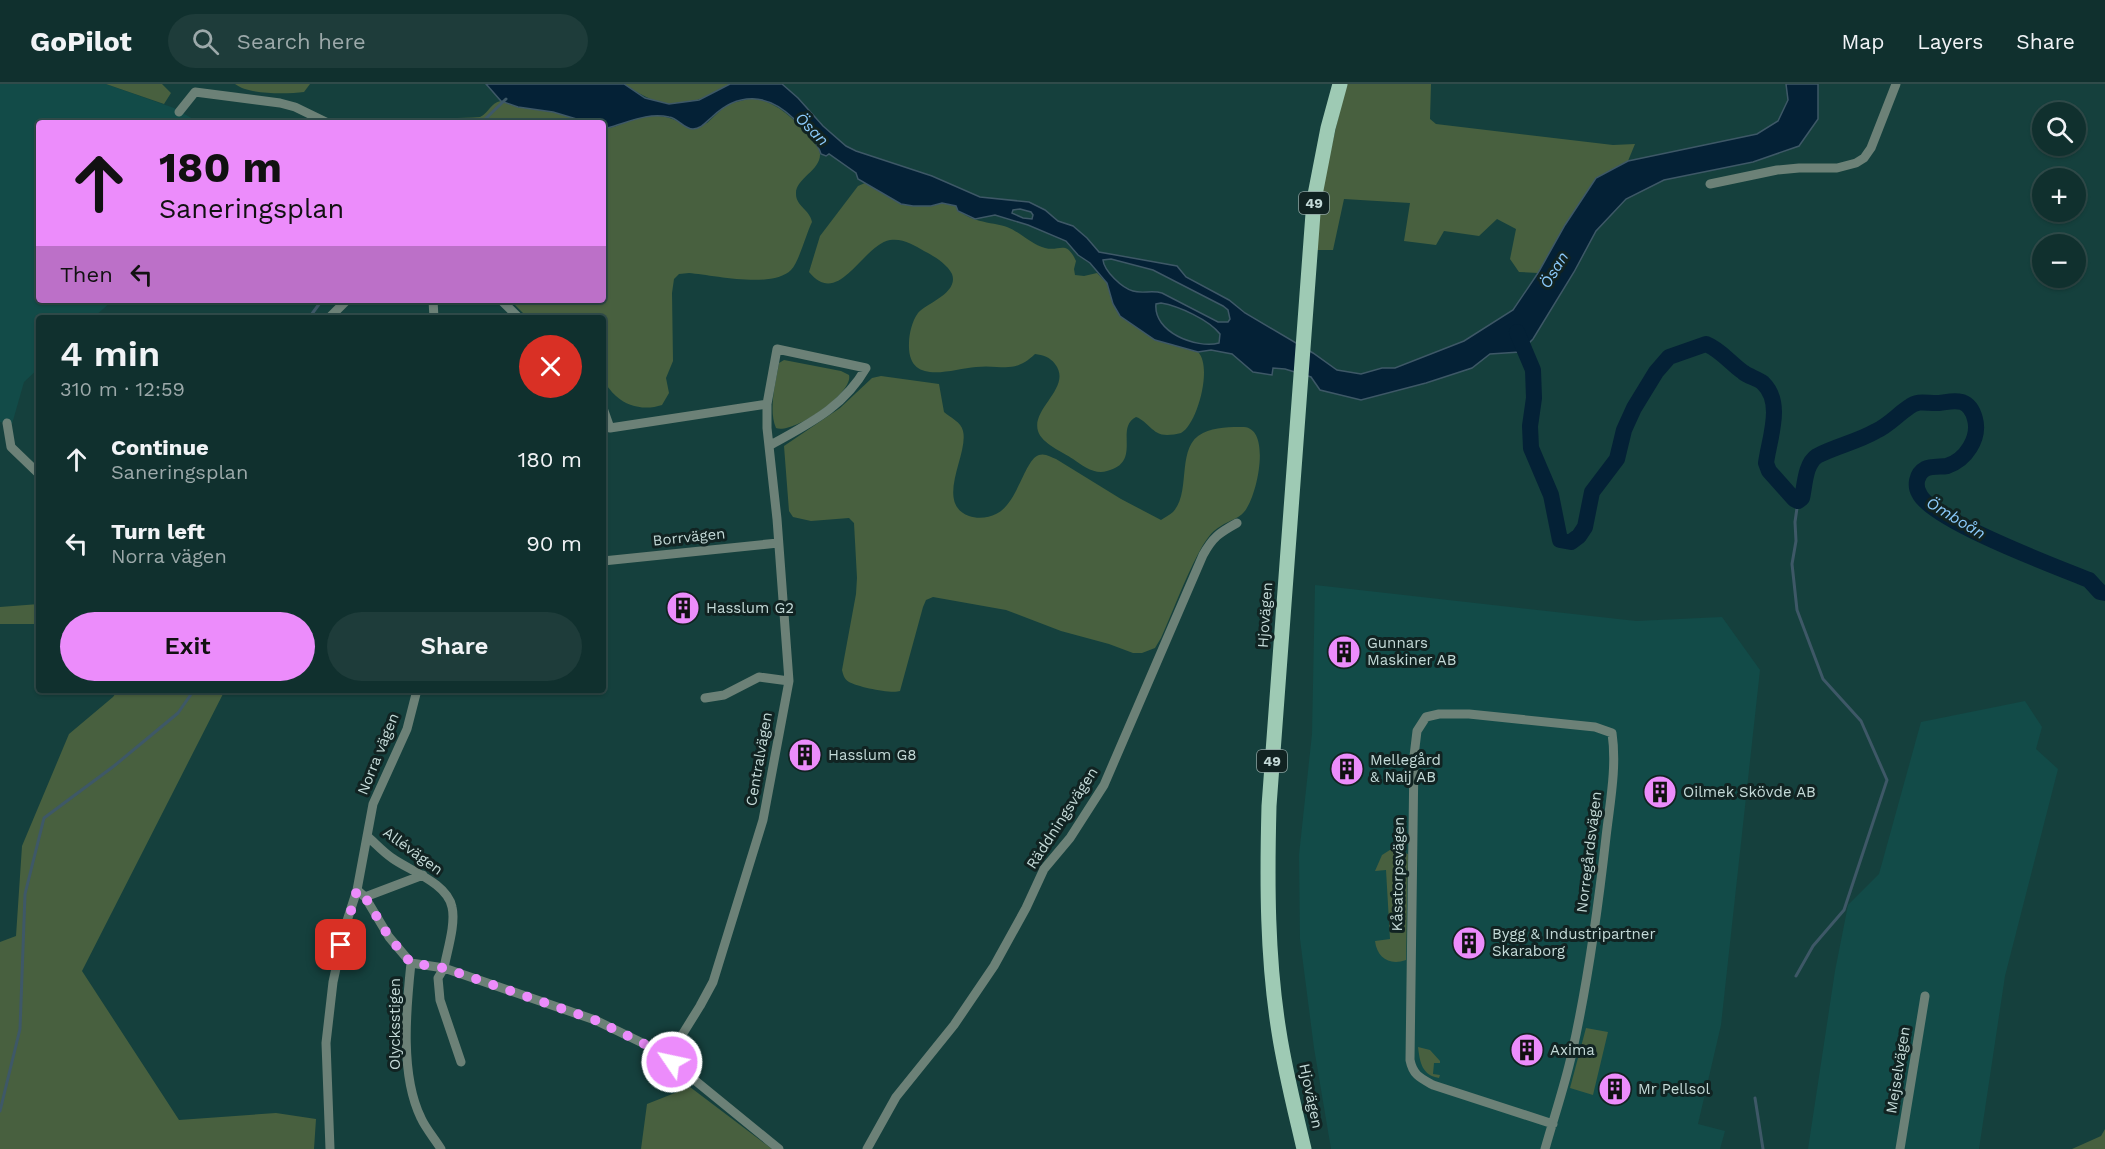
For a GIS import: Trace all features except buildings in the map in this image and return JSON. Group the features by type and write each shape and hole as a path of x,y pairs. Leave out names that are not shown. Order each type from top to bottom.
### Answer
{"main road":[{"name":"Hjovägen","path":"1304,1149 1290,1092 1279,1030 1270,955 1267,879 1269,806 1314,200 1328,128 1340,84"}],"street":[{"path":"1710,184 1777,170 1837,168 1856,163 1864,158 1874,141 1896,84"},
{"path":"179,112 195,92 280,103 295,107 322,120"},
{"path":"332,315 345,303"},
{"path":"504,303 516,315"},
{"name":"Centralvägen","path":"659,1051 682,1035 712,981 763,820 789,681 769,446 768,404 777,349 867,368 857,385 837,405 769,446"},
{"path":"606,417 610,428 768,404"},
{"path":"7,423 11,447 36,471"},
{"name":"Räddningsvägen","path":"867,1149 896,1097 954,1025 994,966 1026,908 1044,869 1070,838 1104,785 1203,555 1212,540 1222,531 1237,523"},
{"name":"Borrvägen","path":"606,561 778,543"},
{"path":"705,698 724,695 759,677 789,681"},
{"name":"Norra vägen","path":"330,1149 326,1044 333,982 345,927 357,890 373,804 407,729 415,693"},
{"name":"Kåsatorpsvägen","path":"1552,1124 1433,1085 1416,1076 1412,1068 1410,1053 1414,756 1417,731 1426,717 1439,714 1459,714 1595,727 1612,733"},
{"name":"Norregårdsvägen","path":"1545,1149 1579,1021 1596,917 1615,753 1612,733"},
{"name":"Allévägen","path":"367,836 392,858 423,875 446,896 452,906 451,928 444,968"},
{"path":"365,897 423,875"},
{"path":"357,890 365,897 389,937 411,963 444,968 595,1020 659,1051 779,1149"},
{"name":"Olycksstigen","path":"411,963 407,1044 411,1090 421,1119 441,1149"},
{"path":"444,968 438,978 440,1000 461,1062"},
{"name":"Mejselvägen","path":"1900,1149 1925,996"}],"shaded area":[{"path":"0,84 106,84 174,108 195,120 36,120 36,303 110,303 96,315 36,315 36,371 24,382 12,424 0,422"},
{"path":"1315,585 1636,621 1722,617 1760,670 1721,1025 1698,1124 1725,1131 1720,1149 1331,1149 1314,1048 1300,939 1299,855 1312,734"},
{"path":"2025,701 2042,727 2036,749 2058,769 2005,976 1979,1149 1808,1149 1835,971 1848,905 1879,874 1921,722"}],"green space":[{"path":"106,84 162,84 171,93 164,104"},
{"path":"235,84 310,84 304,92 278,93 249,90"},
{"path":"624,84 730,84 701,99 677,104 653,100"},
{"path":"1346,84 1431,84 1430,119 1436,124 1613,145 1635,144 1628,161 1596,178 1565,225 1538,273 1519,272 1510,259 1516,229 1497,219 1479,236 1444,231 1436,245 1404,241 1410,203 1344,199 1333,250 1316,250 1323,184"},
{"path":"752,98 773,105 798,124 819,149 820,156 815,168 800,183 796,194 812,222 794,266 782,276 757,280 689,273 679,274 674,279 672,293 673,361 666,378 669,393 662,405 638,407 621,400 606,385 606,315 525,315 514,303 606,303 606,128 654,116 674,119 687,127 707,123 732,103"},
{"path":"501,101 518,107 553,112 580,120 436,120 480,117 494,104"},
{"path":"865,183 894,199 931,206 942,203 956,206 972,218 1007,227 1040,246 1069,250 1076,261 1075,275 1084,276 1097,273 1107,283 1113,304 1120,316 1155,340 1198,352 1204,370 1203,382 1197,408 1187,428 1181,433 1162,434 1136,417 1127,429 1124,460 1118,467 1103,472 1094,471 1048,444 1038,431 1037,422 1040,414 1059,381 1059,373 1049,358 1035,354 1014,367 985,366 943,372 932,372 915,366 910,357 911,328 918,313 951,287 952,274 944,264 912,244 890,240 870,252 850,272 830,283 820,281 809,272 820,236 858,186"},
{"path":"784,360 841,371 849,375 848,383 842,392 820,411 795,425 776,428 773,413 775,387 779,363"},
{"path":"881,376 939,384 944,412 958,423 963,431 964,441 953,489 954,500 959,510 969,516 986,517 1004,509 1029,465 1043,454 1056,459 1121,499 1161,520 1173,512 1179,503 1186,458 1194,439 1208,431 1228,427 1244,427 1253,431 1258,439 1259,465 1253,493 1244,512 1217,528 1205,542 1155,648 1142,653 1133,653 1061,631 1006,610 933,597 926,600 923,607 900,691 882,691 853,684 847,681 842,670 856,594 854,523 849,518 811,521 793,517 789,511 784,446 840,408 872,378"},
{"path":"36,604 36,624 0,624 0,607"},
{"path":"116,693 223,693 82,971 179,1120 276,1113 316,1119 314,1149 0,1149 0,942 16,936 22,846 69,734"},
{"path":"1393,848 1408,854 1406,960 1400,962 1390,961 1381,956 1375,941 1390,939 1386,870 1375,871 1382,855"},
{"path":"1586,1028 1608,1032 1593,1095 1570,1088"},
{"path":"1418,1047 1430,1050 1440,1061 1440,1063 1434,1063 1433,1074 1440,1075 1439,1078 1425,1071"},
{"path":"690,1087 772,1149 641,1149 647,1104"},
{"path":"2105,1129 2105,1149 2072,1149 2101,1136"}],"water":[{"name":"Ösan","path":"486,84 624,84 645,98 669,104 699,100 730,84 782,84 846,146 932,176 980,197 1029,202 1045,210 1058,221 1073,226 1099,252 1177,266 1186,277 1229,300 1245,313 1313,353 1337,370 1361,374 1382,368 1395,368 1464,341 1513,310 1596,178 1628,161 1757,134 1778,121 1788,100 1786,84 1818,84 1818,119 1799,146 1753,162 1664,180 1626,199 1596,231 1533,339 1520,352 1490,354 1472,368 1361,400 1320,390 1311,377 1285,369 1273,368 1272,375 1253,372 1232,354 1211,350 1198,352 1155,340 1120,316 1113,304 1107,283 1090,263 1078,255 1066,241 1028,225 995,215 975,219 958,211 956,206 942,203 931,206 901,204 858,179 856,173 829,154 826,156 821,154 813,140 793,118 763,100 752,99 732,103 696,129 687,127 672,118 661,116 645,117 607,128 606,120 580,120 553,112 518,107 501,101","holes":["1020,209 1031,212 1032,219 1012,213 1013,210","1111,259 1153,270 1223,306 1228,310 1230,319 1228,322 1218,322 1162,293 1136,292 1129,289 1110,274 1103,260","1156,304 1176,307 1201,319 1220,334 1219,343 1188,341 1169,330 1161,323 1157,314"]}],"waterway":[{"path":"484,120 506,99"},
{"path":"311,315 320,303"},
{"name":"Ömboån","path":"1517,332 1533,370 1531,448 1551,495 1560,540 1571,542 1585,527 1592,492 1617,459 1624,430 1634,408 1656,372 1669,357 1706,344 1745,374 1763,383 1769,391 1773,401 1774,422 1766,463 1769,471 1798,501 1802,498 1810,464 1817,456 1881,429 1916,403 1956,401 1965,403 1972,411 1976,426 1970,447 1966,454 1954,463 1922,471 1917,480 1919,493 1928,504 1969,529 2089,580 2100,592 2105,593"},
{"path":"1796,976 1813,946 1844,910 1887,780 1861,721 1823,679 1797,610 1792,564 1796,541 1795,522 1798,501"},
{"path":"0,1111 20,1029 25,894 44,818 114,766 178,713 192,693"},
{"path":"1755,1098 1763,1149"}],"place":[{"name":"Hasslum G2","path":"683,608"},
{"name":"Gunnars Maskiner AB","path":"1344,652"},
{"name":"Hasslum G8","path":"805,755"},
{"name":"Mellegård & Naij AB","path":"1347,769"},
{"name":"Oilmek Skövde AB","path":"1660,792"},
{"name":"Bygg & Industripartner Skaraborg","path":"1469,943"},
{"name":"Axima","path":"1527,1050"},
{"name":"Mr Pellsol","path":"1615,1089"}],"route":[{"path":"341,945 357,890 365,897 389,937 411,963 444,968 595,1020 659,1051 672,1062"}]}
